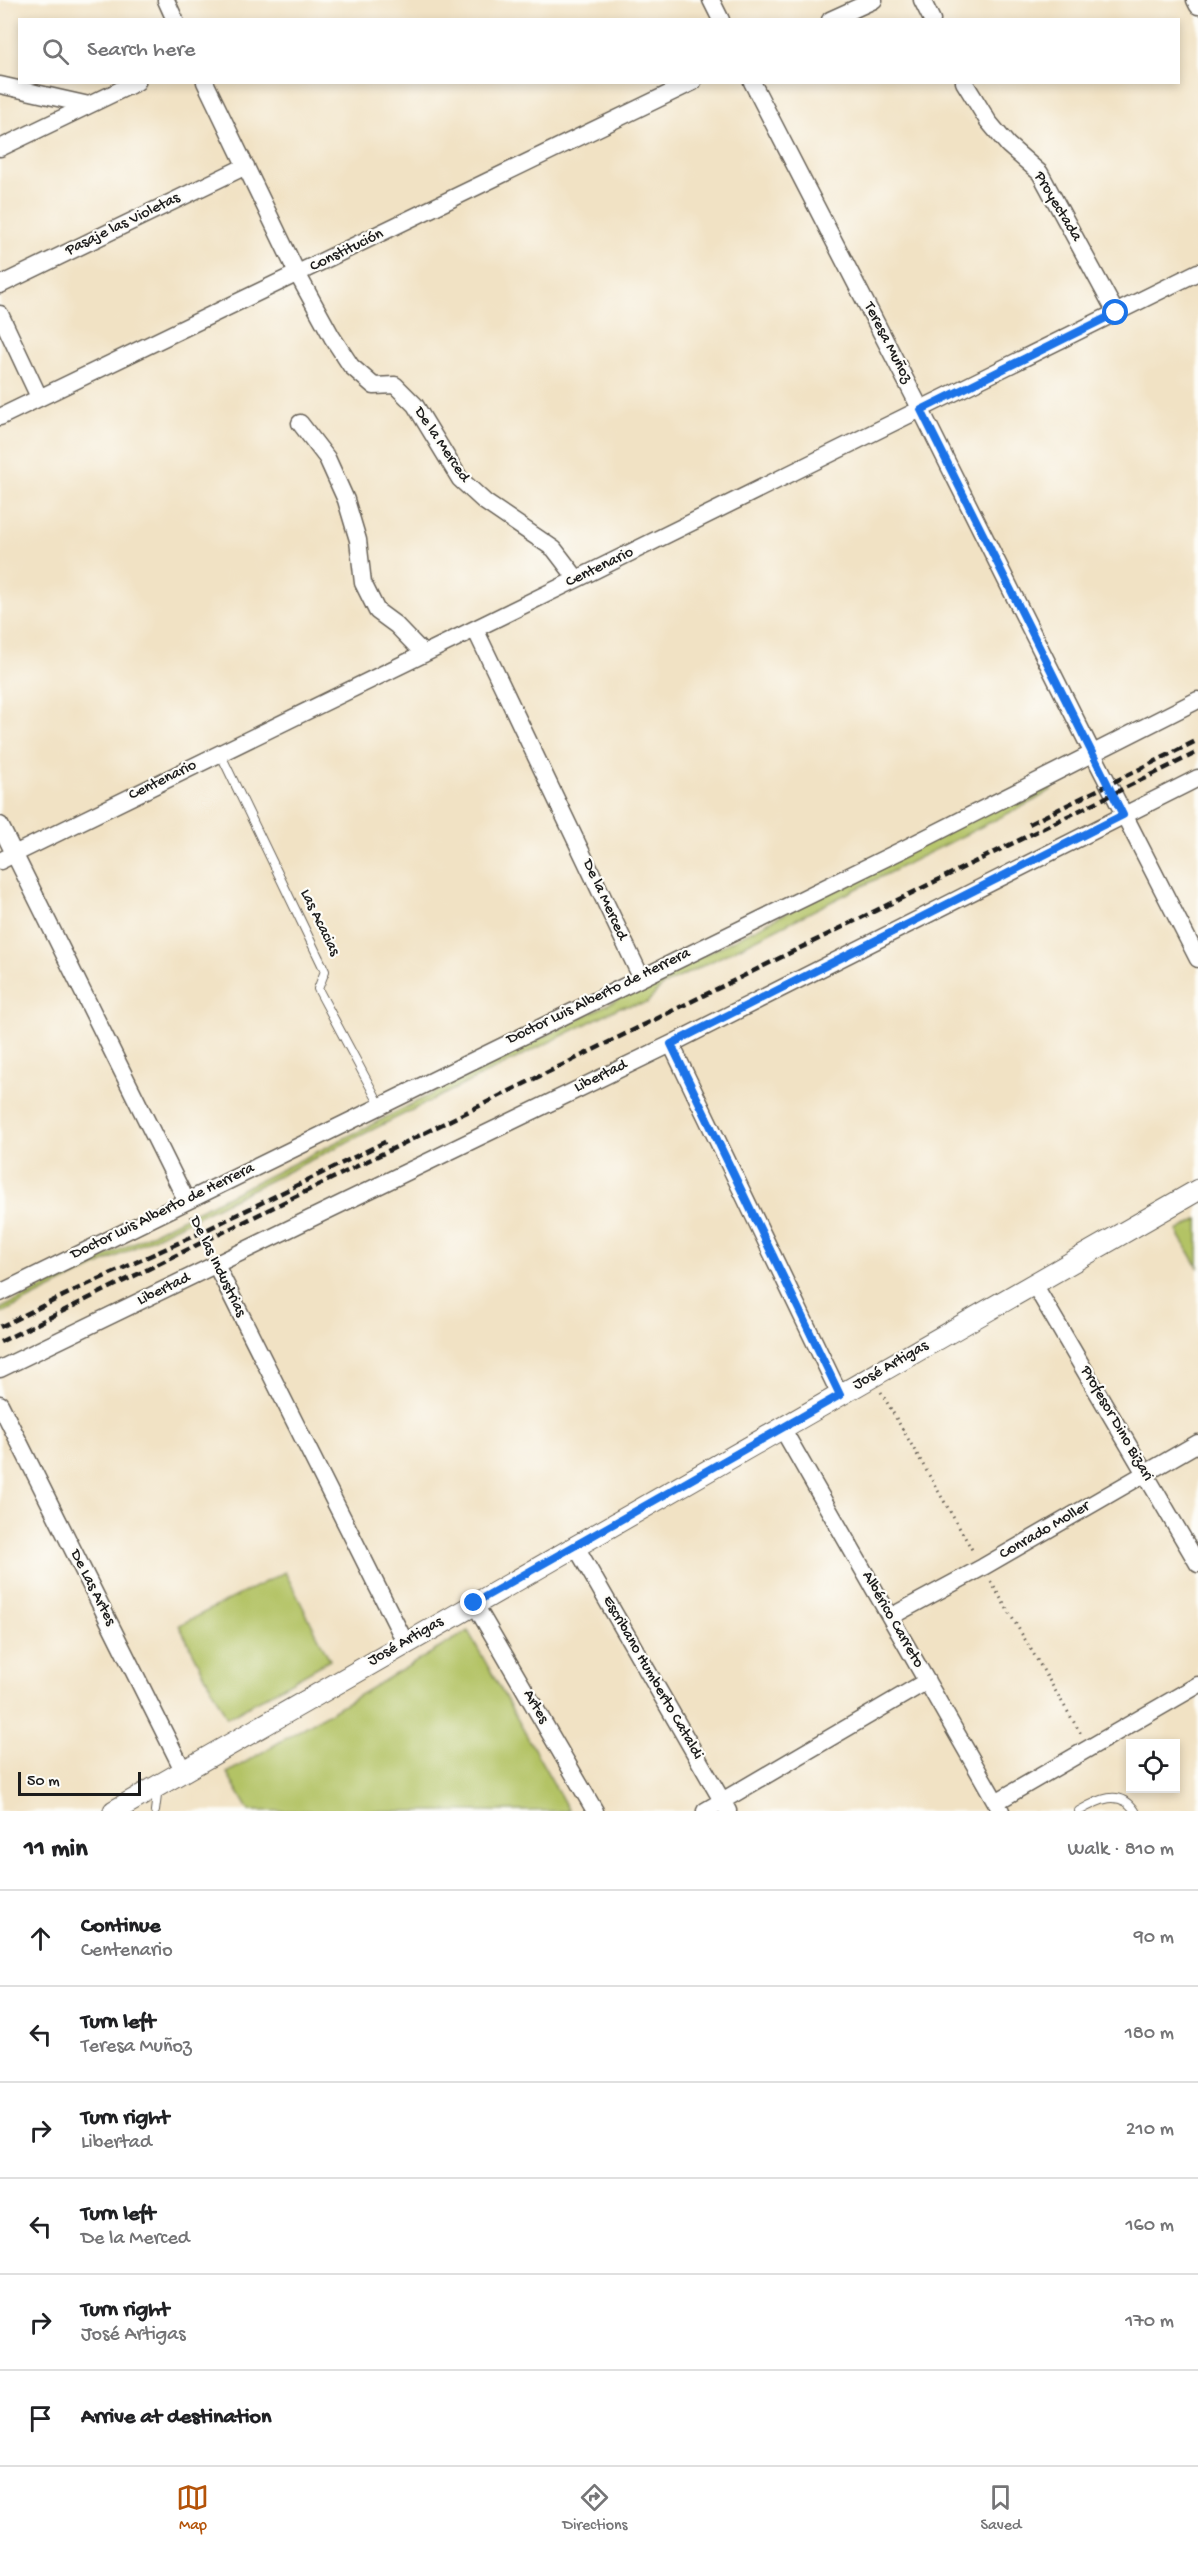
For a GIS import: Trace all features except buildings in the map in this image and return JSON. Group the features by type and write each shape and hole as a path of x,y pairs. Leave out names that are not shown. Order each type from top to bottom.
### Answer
{"street":[{"path":"166,0 174,18"},
{"path":"711,0 720,18"},
{"path":"834,18 874,0"},
{"path":"922,0 931,18"},
{"path":"1195,0 1198,6"},
{"path":"0,148 133,84"},
{"name":"De la Merced","path":"206,84 298,274 332,337 351,366 374,386 395,385 415,405 460,479 485,502 554,549 578,579"},
{"name":"Constitución","path":"0,417 689,84"},
{"name":"Teresa Muñoz","path":"753,84 921,410 1123,815 1198,959"},
{"name":"Proyectada","path":"965,84 987,121 1008,145 1040,173 1116,313"},
{"path":"0,85 89,105"},
{"name":"Pasaje las Violetas","path":"0,285 246,166"},
{"name":"Centenario","path":"7,857 578,579 1198,272"},
{"path":"0,314 39,397"},
{"path":"300,423 327,458 346,500 358,540 363,583 377,611 396,625 424,654"},
{"name":"De la Merced","path":"475,628 640,977"},
{"name":"Doctor Luis Alberto de Herrera","path":"0,1293 902,850 1198,700"},
{"name":"Libertad","path":"0,1369 375,1185 671,1044 1198,778"},
{"name":"De las Industrias","path":"0,825 7,857 186,1200"},
{"path":"671,1044 840,1395"},
{"name":"José Artigas","path":"114,1811 405,1642 1198,1190"},
{"name":"De las Industrias","path":"216,1265 405,1642"},
{"name":"Profesor Dino Bizari","path":"1034,1284 1198,1564"},
{"name":"De Las Artes","path":"0,1404 184,1772"},
{"name":"Albérico Carreto","path":"782,1428 999,1806"},
{"name":"Conrado Moller","path":"890,1617 1198,1443"},
{"name":"Escribano Humberto Cataldi","path":"575,1545 726,1806"},
{"name":"Artes","path":"474,1603 595,1811"},
{"path":"705,1811 726,1806 927,1681"},
{"path":"999,1806 1198,1685"}],"lane":[{"name":"Las Acacias","path":"220,753 325,971 318,989 380,1105"},
{"path":"155,1811 158,1787"},
{"path":"1079,1811 1100,1799 1111,1797 1122,1798 1135,1811"}],"path":[{"name":"De las Industrias","path":"186,1200 198,1234 216,1265"}],"green space":[{"path":"1049,779 1055,781 1051,790 1035,800 662,986 647,1003 620,1007 0,1314 0,1309 367,1127"},
{"path":"1198,1219 1198,1267 1177,1231"},
{"path":"285,1572 330,1660 227,1718 179,1625"},
{"path":"468,1631 569,1811 249,1811 227,1773"}],"railway":[{"path":"1029,824 1198,740"},
{"path":"0,1342 1198,752"},
{"path":"0,1327 198,1234 389,1140"}],"route":[{"path":"474,1603 840,1395 671,1044 1123,815 921,410 1116,313"}]}
